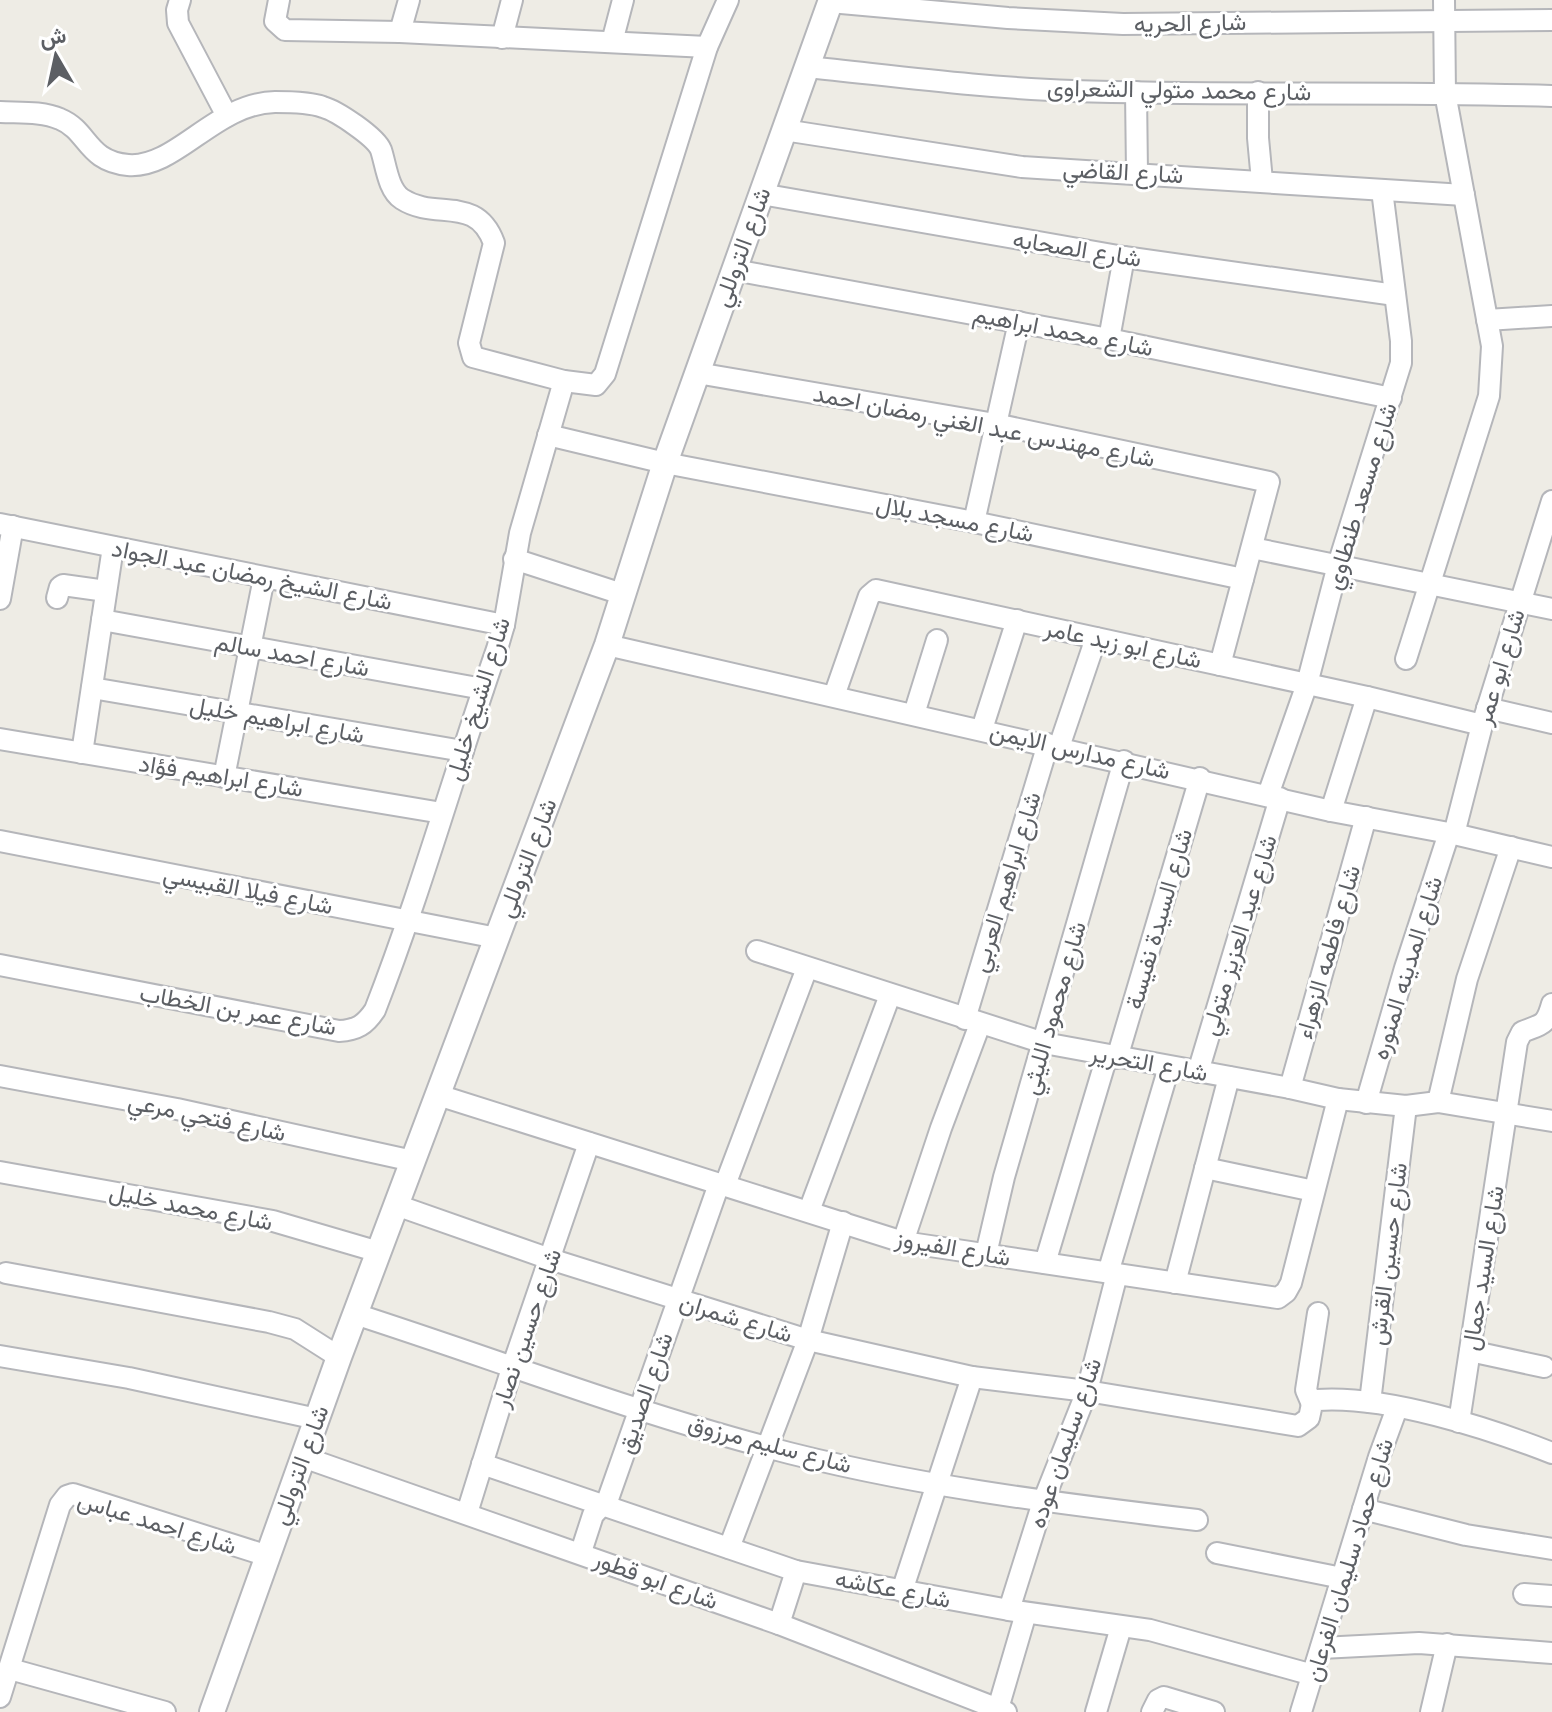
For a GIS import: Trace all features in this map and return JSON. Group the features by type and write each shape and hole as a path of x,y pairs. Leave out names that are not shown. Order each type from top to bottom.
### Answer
{"street":[{"path":"180,0 178,23 227,116"},
{"path":"279,0 275,21 285,30 400,32 707,47"},
{"path":"400,32 409,0"},
{"path":"502,38 512,0"},
{"path":"612,42 623,0"},
{"path":"0,112 62,119 92,151 110,162 131,165 156,162 241,107 274,102 323,107 354,125 379,146 397,196 410,204 461,211 481,219 488,228 494,243 469,343 470,353 478,359 564,381 596,385 605,374 707,47 728,0"},
{"name":"شارع الحريه","path":"830,1 1008,18 1123,24 1444,10 1552,20"},
{"name":"شارع التروللي","path":"212,1712 339,1357 607,645 665,463 830,1"},
{"path":"1406,659 1489,396 1493,363 1445,93 1444,10"},
{"name":"شارع محمد متولي الشعراوى","path":"807,67 1009,87 1136,92 1552,96"},
{"path":"1136,92 1137,173"},
{"path":"1258,92 1262,181"},
{"name":"شارع القاضي","path":"784,130 1022,167 1464,195"},
{"name":"شارع مسعد طنطاوي","path":"1274,796 1338,565 1391,398 1402,352 1382,190"},
{"name":"شارع الصحابه","path":"761,194 1124,257 1395,295"},
{"path":"1109,339 1124,257"},
{"name":"شارع محمد ابراهيم","path":"734,270 1109,339 1391,398"},
{"path":"1487,320 1552,316"},
{"path":"974,522 1019,322"},
{"name":"شارع مهندس عبد الغني رمضان احمد","path":"697,373 995,424 1269,482 1252,548"},
{"name":"شارع الشيخ خليل","path":"409,922 504,625 514,559 564,381"},
{"name":"شارع مسجد بلال","path":"548,435 665,463 974,522 1243,579"},
{"name":"شارع ابو عمر","path":"1451,833 1552,501"},
{"path":"0,599 7,525"},
{"name":"شارع الشيخ رمضان عبد الجواد","path":"7,525 504,625"},
{"path":"82,753 113,547"},
{"path":"1220,665 1252,548 1552,609"},
{"path":"514,559 622,594"},
{"path":"224,777 264,578"},
{"path":"57,598 63,585 106,591"},
{"name":"شارع ابو زيد عامر","path":"834,696 869,596 876,590 1367,697 1485,717 1552,723"},
{"name":"شارع احمد سالم","path":"102,620 483,689"},
{"path":"982,729 1017,620"},
{"name":"شارع ابراهيم العربي","path":"903,1242 941,1128 1053,746 1096,638"},
{"path":"914,714 937,640"},
{"name":"شارع مدارس الايمن","path":"607,645 1200,778 1331,811 1451,833 1552,857"},
{"name":"شارع ابراهيم خليل","path":"92,688 463,751"},
{"path":"1331,811 1367,697"},
{"name":"شارع ابراهيم فؤاد","path":"0,739 442,813"},
{"name":"شارع محمود الليثي","path":"986,1254 1004,1177 1124,761"},
{"name":"شارع السيدة نفيسة","path":"1045,1263 1200,778"},
{"name":"شارع عبد العزيز متولي","path":"1198,1072 1274,796"},
{"name":"شارع فاطمه الزهراء","path":"1290,1088 1366,817"},
{"name":"شارع المدينه المنوره","path":"1366,1103 1405,968 1451,833"},
{"name":"شارع فيلا القبيسي","path":"0,841 497,938"},
{"path":"1438,1102 1467,979 1511,847"},
{"name":"شارع عمر بن الخطاب","path":"0,965 339,1031 354,1030 367,1022 375,1010 409,922"},
{"name":"شارع التحرير","path":"757,951 1044,1043 1338,1099 1406,1106 1438,1102 1552,1121"},
{"name":"شارع الصديق","path":"581,1552 593,1515 604,1505 678,1300 807,968"},
{"path":"809,1211 890,995"},
{"name":"شارع السيد جمال","path":"1459,1422 1519,1037 1527,1030 1541,1026 1552,1004"},
{"name":"شارع سليمان عوده","path":"1000,1711 1017,1612 1043,1502 1087,1391 1112,1274 1169,1067"},
{"name":"شارع فتحي مرعي","path":"0,1076 177,1109 413,1161"},
{"path":"1175,1283 1229,1077"},
{"name":"شارع الفيروز","path":"438,1095 903,1242 1267,1298 1278,1298 1291,1283 1338,1099"},
{"name":"شارع حسين القرش","path":"1370,1402 1406,1106"},
{"name":"شارع حسين نصار","path":"467,1513 513,1365 589,1143"},
{"path":"1205,1168 1314,1191"},
{"name":"شارع محمد خليل","path":"0,1172 273,1221 379,1252"},
{"name":"شارع شمران","path":"396,1205 550,1259 808,1340 972,1377 1087,1391 1298,1426 1309,1418 1312,1404"},
{"path":"729,1548 808,1340 843,1222"},
{"path":"6,1273 269,1322 295,1329 339,1357"},
{"path":"1318,1313 1306,1390 1312,1404 1324,1399 1370,1402 1459,1422 1552,1453"},
{"name":"شارع سليم مرزوق","path":"355,1314 767,1447 938,1485 1043,1502 1197,1520"},
{"path":"1470,1351 1544,1367"},
{"path":"0,1356 129,1378 317,1419"},
{"path":"902,1591 972,1377"},
{"name":"شارع حماد سليمان الفرعان","path":"1301,1712 1397,1408"},
{"name":"شارع ابو قطور","path":"303,1457 779,1624 1000,1711"},
{"name":"شارع عكاشه","path":"482,1464 796,1571 1017,1612 1177,1635 1313,1675"},
{"name":"شارع احمد عباس","path":"0,1697 60,1505 67,1496 73,1494 268,1556"},
{"path":"1363,1509 1466,1535 1552,1549"},
{"path":"1217,1553 1342,1578"},
{"path":"779,1624 796,1571"},
{"path":"1524,1594 1552,1596"},
{"path":"1096,1712 1121,1627"},
{"path":"1321,1648 1447,1644 1552,1653"},
{"path":"1431,1712 1447,1644"},
{"path":"10,1669 165,1712"},
{"path":"1152,1712 1158,1700 1164,1697 1214,1712"}]}
